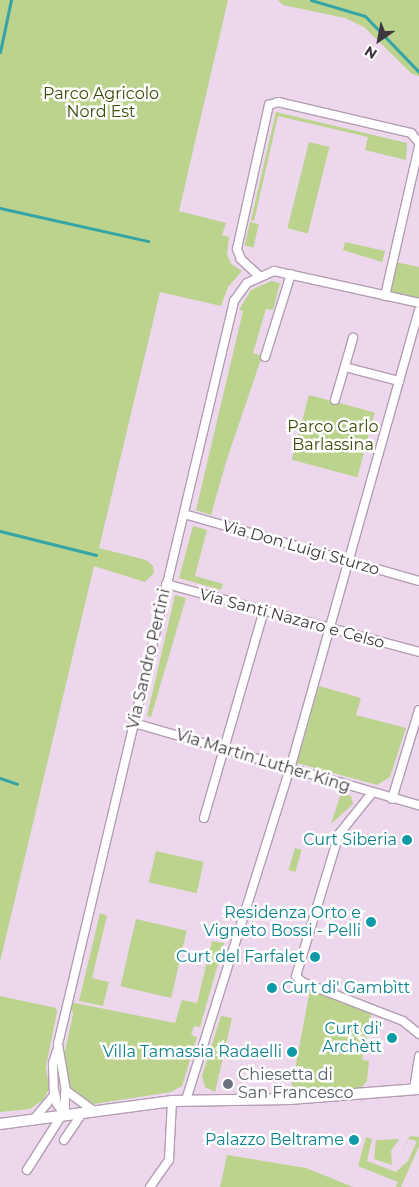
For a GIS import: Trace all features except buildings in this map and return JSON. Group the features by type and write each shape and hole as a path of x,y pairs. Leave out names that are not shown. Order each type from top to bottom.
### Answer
{"street":[{"path":"385,296 419,144 411,133 278,102 269,105 238,249 241,259 259,276 274,271 291,274 385,296 419,303"},
{"path":"265,357 291,274"},
{"name":"Via Sandro Pertini","path":"64,1115 67,1101 57,1051 234,300 244,285 259,276"},
{"path":"186,1100 290,769 419,311"},
{"path":"335,400 353,338"},
{"path":"345,367 399,381"},
{"name":"Via Don Luigi Sturzo","path":"184,514 419,581"},
{"name":"Via Santi Nazaro e Celso","path":"166,584 263,613 419,652"},
{"path":"204,818 263,613"},
{"path":"392,799 419,710"},
{"name":"Via Martin Luther King","path":"134,723 392,799 419,805"},
{"path":"372,793 340,832 296,970 299,980 404,1021 419,1034"},
{"path":"57,1051 53,1063 56,1102 64,1115"},
{"path":"0,1124 172,1101 352,1095 416,1089 419,1056"},
{"name":"Via Sandro Pertini","path":"64,1085 74,1100 94,1111"},
{"path":"34,1119 50,1104 55,1088"},
{"path":"150,1187 169,1160 172,1101"},
{"path":"64,1140 82,1113"},
{"path":"27,1170 64,1115"}],"green space":[{"name":"Parco Agricolo Nord Est","path":"0,0 228,0 179,211 226,223 222,235 229,237 227,254 231,264 242,271 228,287 221,306 160,292 99,548 146,560 153,566 154,573 145,582 94,566 0,962"},
{"path":"278,0 419,0 419,76 412,74 364,27 345,18 283,5"},
{"path":"276,112 407,143 406,160 365,150 368,137 278,116 254,221 251,220"},
{"path":"309,142 329,147 308,233 287,228"},
{"path":"250,222 259,224 253,247 245,245"},
{"path":"345,242 385,251 382,262 343,250"},
{"path":"395,262 419,267 419,298 389,291"},
{"path":"271,281 280,283 273,310 266,309 253,353 262,356 226,462 211,515 196,510 243,311 239,310 251,290"},
{"name":"Parco Carlo Barlassina","path":"309,395 375,413 357,477 292,460"},
{"path":"193,526 207,530 195,576 223,584 221,590 179,578"},
{"path":"175,595 186,598 151,717 147,716"},
{"path":"319,686 361,698 356,715 406,728 390,777 377,785 297,763"},
{"path":"341,793 351,796 353,804 331,824"},
{"path":"295,848 302,850 295,872 289,870"},
{"path":"156,851 204,862 197,893 149,882"},
{"path":"100,913 107,916 92,978 109,982 103,1006 79,1001"},
{"path":"136,919 187,931 171,998 120,986"},
{"path":"212,941 224,943 200,1027 194,1026 191,1035 197,1037 182,1086 171,1092 94,1104 72,1093 64,1056 73,1014 70,1002 175,1023 182,1000 197,1003"},
{"path":"310,989 372,1010 362,1060 369,1061 367,1081 359,1090 291,1091"},
{"path":"0,996 56,1008 57,1012 46,1066 49,1089 43,1100 30,1109 0,1112"},
{"path":"221,1016 232,1018 215,1092 205,1087 202,1076"},
{"path":"410,1136 419,1137 419,1146 401,1187 396,1187 398,1182 358,1166 366,1137 372,1139 367,1161 396,1172 408,1161 417,1141 409,1139 401,1152"},
{"path":"399,1139 391,1151 392,1165 374,1159 376,1140"},
{"path":"227,1155 306,1168 353,1187 220,1187"}],"waterway":[{"path":"0,52 11,0"},
{"path":"311,0 365,16 419,72"},
{"path":"0,208 148,241"},
{"path":"0,531 96,555"},
{"path":"0,778 17,784"}],"place":[{"name":"Curt Siberia","path":"407,840"},
{"name":"Residenza Orto e Vigneto Bossi - Pelli","path":"371,922"},
{"name":"Curt del Farfalet","path":"315,957"},
{"name":"Curt di' Gambìtt","path":"272,988"},
{"name":"Curt di' Archètt","path":"392,1038"},
{"name":"Villa Tamassia Radaelli","path":"292,1052"},
{"name":"Chiesetta di San Francesco","path":"228,1084"},
{"name":"Palazzo Beltrame","path":"354,1140"}]}
